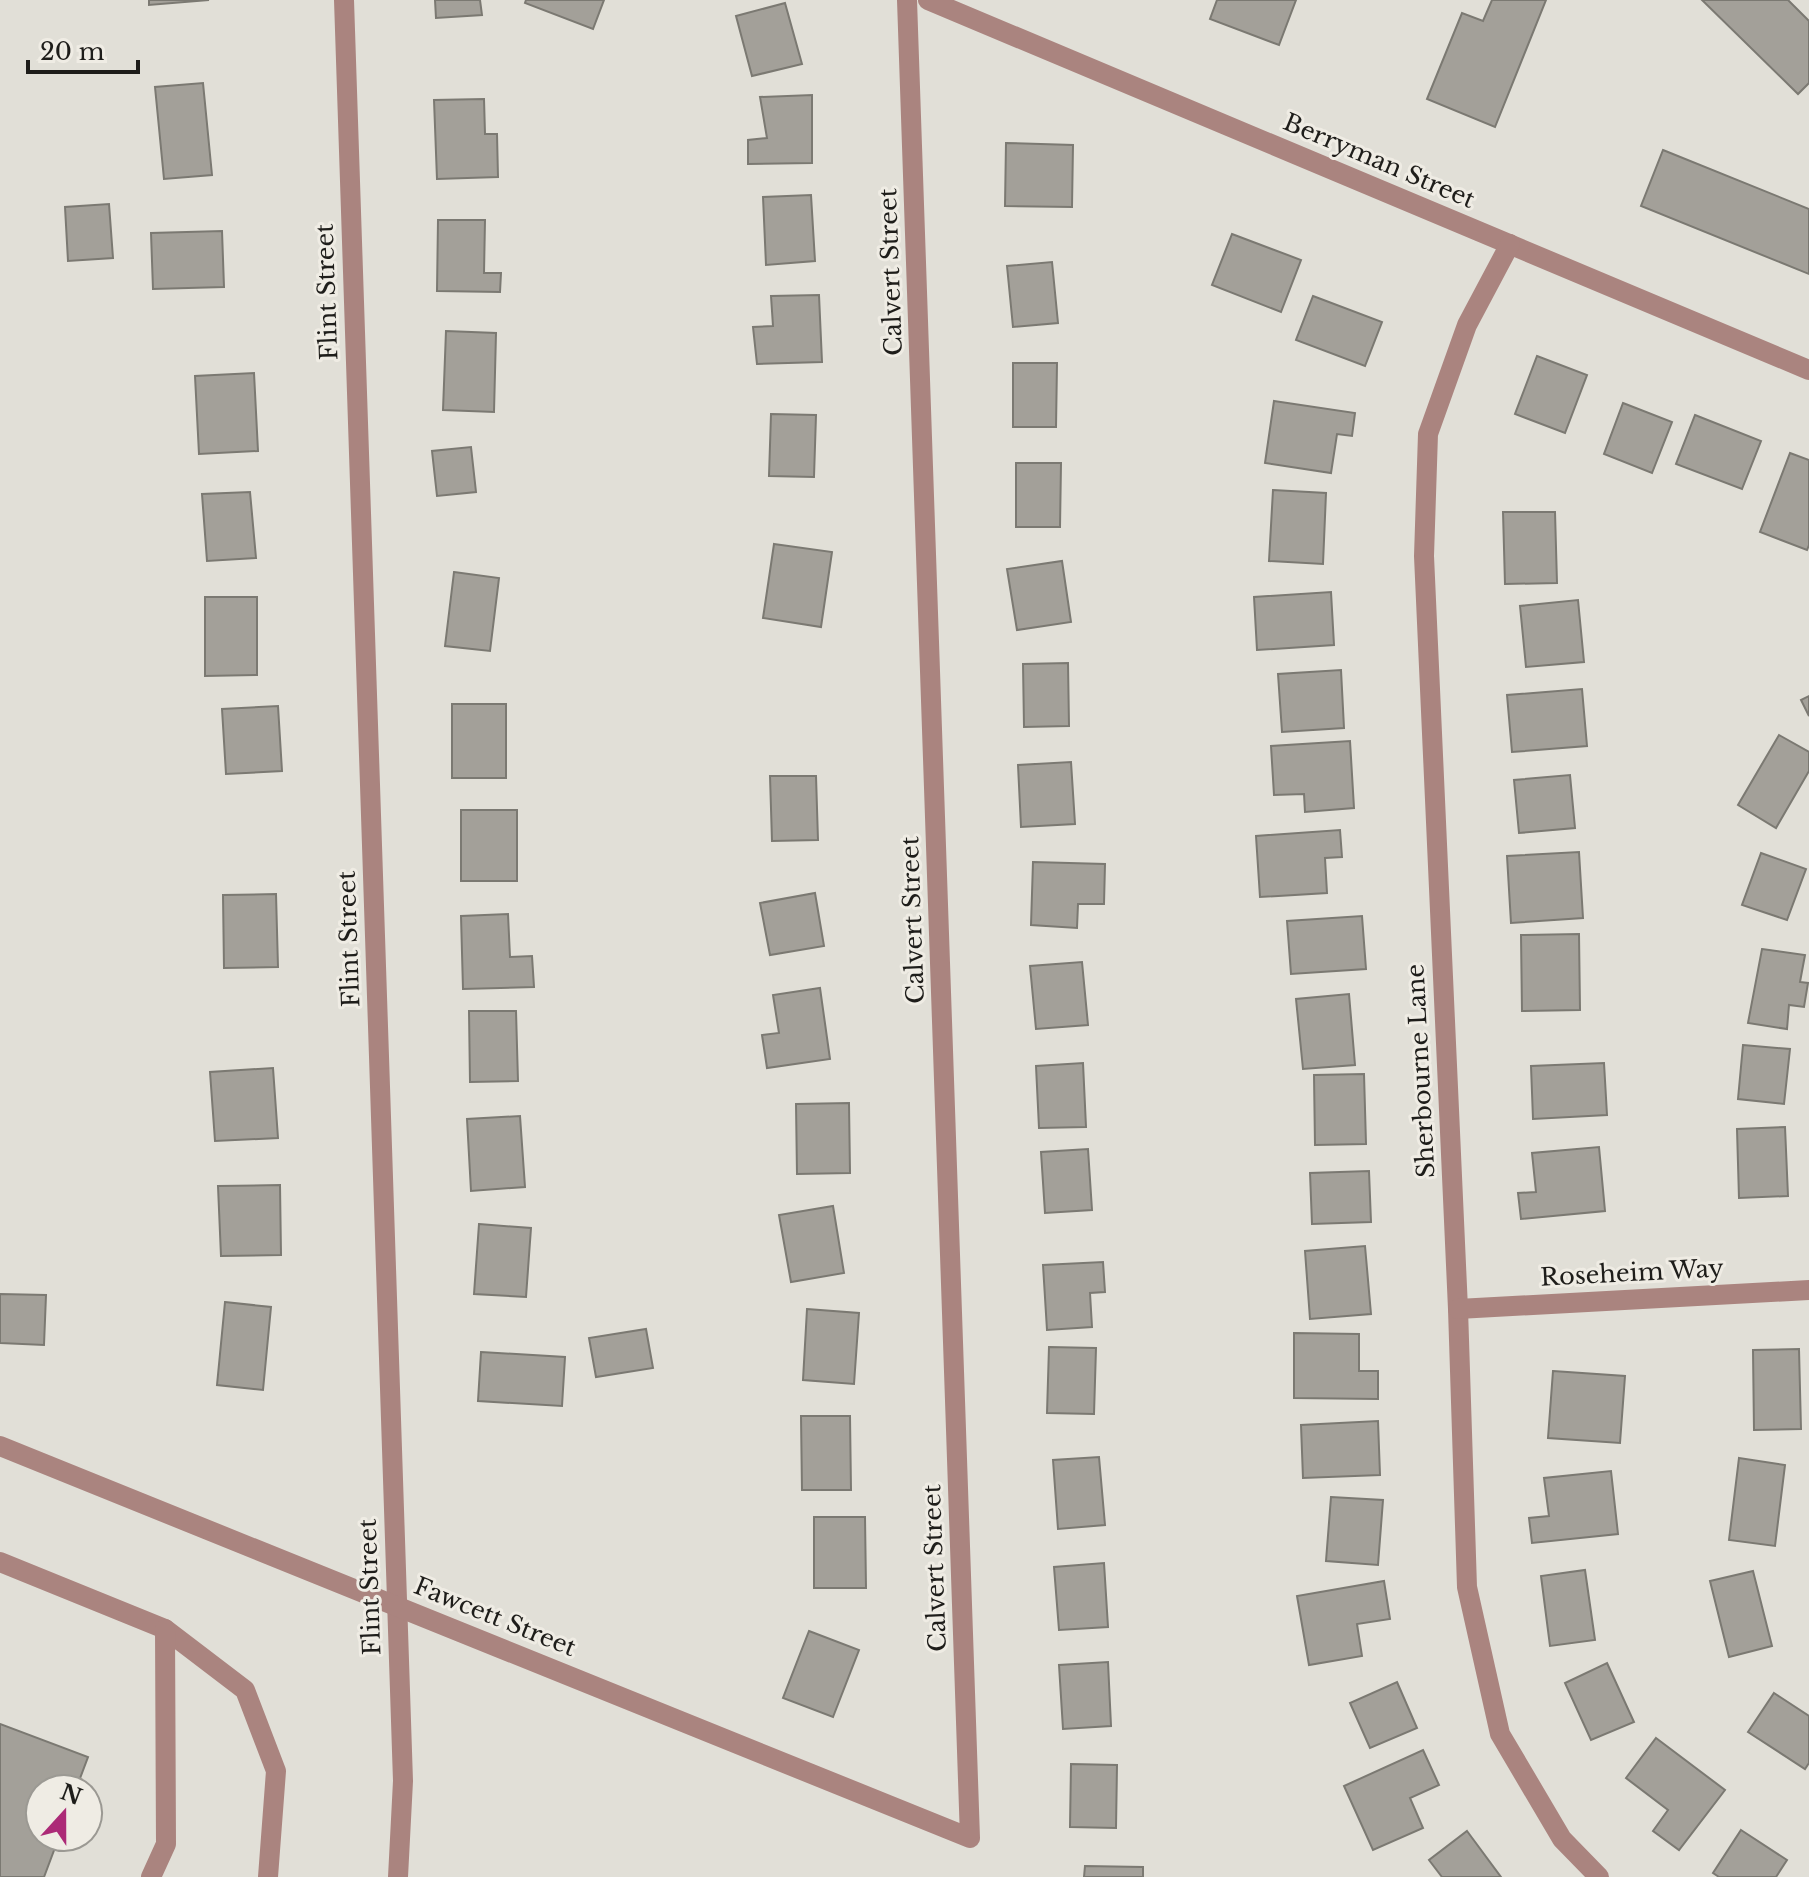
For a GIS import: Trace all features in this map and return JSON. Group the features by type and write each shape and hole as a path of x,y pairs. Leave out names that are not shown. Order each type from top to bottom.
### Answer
{"street":[{"name":"Flint Street","path":"344,0 403,1781 398,1877"},
{"name":"Calvert Street","path":"907,0 970,1838"},
{"name":"Berryman Street","path":"928,0 1809,370"},
{"name":"Sherbourne Lane","path":"1510,244 1467,325 1428,434 1424,556 1458,1309 1467,1587 1500,1734 1562,1839 1599,1877"},
{"name":"Roseheim Way","path":"1458,1309 1809,1290"},
{"name":"Fawcett Street","path":"0,1446 970,1838"},
{"path":"0,1562 165,1629 245,1690 276,1771 268,1877"},
{"path":"151,1877 166,1844 165,1629"}],"building":[{"path":"149,0 209,0 149,5"},
{"path":"435,0 480,0 482,15 436,18"},
{"path":"526,0 604,0 593,29 525,3"},
{"path":"1217,0 1296,0 1279,45 1210,19"},
{"path":"1492,0 1546,0 1495,127 1427,99 1462,13 1483,21"},
{"path":"1702,0 1788,0 1809,21 1809,83 1798,94"},
{"path":"785,3 802,64 752,76 736,16"},
{"path":"203,83 212,175 164,179 155,87"},
{"path":"812,95 812,163 748,164 748,140 767,138 760,97"},
{"path":"484,99 485,134 497,134 498,177 437,179 434,100"},
{"path":"1006,143 1073,145 1072,207 1005,206"},
{"path":"1663,150 1809,209 1809,274 1641,206"},
{"path":"811,195 815,261 766,265 763,197"},
{"path":"109,204 113,258 68,261 65,207"},
{"path":"438,220 485,220 484,273 501,273 500,292 437,291"},
{"path":"222,231 224,287 153,289 151,233"},
{"path":"1232,234 1301,260 1281,312 1212,285"},
{"path":"1052,262 1058,323 1013,327 1007,266"},
{"path":"819,295 822,362 757,364 753,327 773,326 771,296"},
{"path":"1313,296 1382,322 1365,366 1296,340"},
{"path":"446,331 496,333 494,412 443,410"},
{"path":"1537,356 1587,375 1565,433 1515,414"},
{"path":"1013,363 1057,363 1056,427 1013,427"},
{"path":"254,373 258,451 199,454 195,376"},
{"path":"1274,401 1355,413 1352,436 1337,434 1331,473 1265,463"},
{"path":"1623,403 1672,422 1652,473 1604,454"},
{"path":"771,414 816,415 814,477 769,476"},
{"path":"1695,415 1761,441 1742,489 1676,464"},
{"path":"471,447 476,492 437,496 432,451"},
{"path":"1790,453 1809,460 1807,550 1760,532"},
{"path":"1016,463 1061,463 1060,527 1016,527"},
{"path":"1273,490 1326,493 1323,564 1269,561"},
{"path":"250,492 256,558 207,561 202,494"},
{"path":"1503,512 1555,512 1557,583 1505,584"},
{"path":"774,544 832,552 821,627 763,618"},
{"path":"1062,561 1071,622 1017,630 1007,569"},
{"path":"454,572 499,578 490,651 445,646"},
{"path":"1331,592 1334,645 1257,650 1254,597"},
{"path":"205,597 257,597 257,675 205,676"},
{"path":"1578,600 1584,662 1526,667 1520,606"},
{"path":"1068,663 1069,726 1024,727 1023,664"},
{"path":"1341,670 1344,728 1282,732 1278,674"},
{"path":"1582,689 1587,746 1512,752 1507,695"},
{"path":"1809,696 1809,716 1801,700"},
{"path":"452,704 506,704 506,778 452,778"},
{"path":"278,706 282,771 226,774 222,709"},
{"path":"1779,735 1809,752 1809,771 1776,828 1738,805"},
{"path":"1350,741 1354,808 1305,812 1304,794 1274,795 1271,746"},
{"path":"1071,762 1075,824 1021,827 1018,765"},
{"path":"1570,775 1575,828 1519,833 1514,780"},
{"path":"770,776 816,776 818,840 772,841"},
{"path":"461,810 517,810 517,881 461,881"},
{"path":"1340,830 1342,857 1325,858 1327,893 1260,897 1256,836"},
{"path":"1579,852 1583,918 1511,923 1507,856"},
{"path":"1761,853 1806,869 1787,920 1742,905"},
{"path":"1033,862 1105,864 1104,904 1078,904 1077,928 1031,925"},
{"path":"815,893 824,946 770,955 760,903"},
{"path":"276,894 278,967 224,968 223,895"},
{"path":"508,914 510,957 532,956 534,987 463,989 461,916"},
{"path":"1362,916 1366,969 1291,974 1287,921"},
{"path":"1579,934 1580,1010 1522,1011 1521,935"},
{"path":"1762,949 1805,955 1800,982 1808,983 1804,1007 1789,1005 1787,1029 1748,1023"},
{"path":"1082,962 1088,1025 1036,1029 1030,966"},
{"path":"820,988 830,1059 767,1068 762,1035 779,1033 773,995"},
{"path":"1349,994 1355,1065 1303,1069 1296,999"},
{"path":"469,1011 516,1011 518,1081 470,1082"},
{"path":"1743,1045 1790,1049 1784,1104 1738,1099"},
{"path":"1083,1063 1086,1127 1039,1128 1036,1066"},
{"path":"1604,1063 1607,1115 1533,1119 1531,1066"},
{"path":"273,1068 278,1138 215,1141 210,1072"},
{"path":"1364,1074 1366,1144 1315,1145 1314,1075"},
{"path":"849,1103 850,1173 797,1174 796,1104"},
{"path":"520,1116 525,1187 471,1191 467,1119"},
{"path":"1785,1127 1788,1196 1739,1198 1737,1129"},
{"path":"1599,1147 1605,1211 1521,1219 1518,1193 1536,1192 1532,1153"},
{"path":"1088,1149 1092,1210 1045,1213 1041,1152"},
{"path":"1369,1171 1371,1222 1312,1224 1310,1173"},
{"path":"280,1185 281,1255 221,1256 218,1186"},
{"path":"833,1206 844,1273 791,1282 779,1215"},
{"path":"479,1224 531,1228 526,1297 474,1294"},
{"path":"1365,1246 1371,1314 1310,1319 1305,1251"},
{"path":"1103,1262 1105,1292 1090,1293 1092,1327 1047,1330 1043,1265"},
{"path":"0,1294 46,1295 44,1345 0,1343"},
{"path":"225,1302 271,1307 263,1390 217,1385"},
{"path":"807,1309 859,1313 854,1384 803,1380"},
{"path":"646,1329 653,1368 596,1377 589,1338"},
{"path":"1294,1333 1359,1334 1359,1371 1378,1371 1378,1399 1294,1398"},
{"path":"1049,1347 1096,1348 1094,1414 1047,1413"},
{"path":"1799,1349 1801,1429 1754,1430 1753,1350"},
{"path":"481,1352 565,1357 562,1406 478,1401"},
{"path":"1553,1371 1625,1376 1620,1443 1548,1438"},
{"path":"801,1416 850,1416 851,1490 802,1490"},
{"path":"1378,1421 1380,1475 1303,1478 1301,1425"},
{"path":"1099,1457 1105,1525 1058,1529 1053,1460"},
{"path":"1739,1458 1785,1465 1775,1546 1729,1540"},
{"path":"1611,1471 1618,1534 1532,1543 1529,1518 1549,1516 1544,1478"},
{"path":"1331,1497 1383,1500 1378,1565 1326,1561"},
{"path":"814,1517 865,1517 866,1588 814,1588"},
{"path":"1104,1563 1108,1627 1059,1630 1054,1567"},
{"path":"1585,1570 1595,1640 1550,1646 1541,1576"},
{"path":"1753,1571 1772,1646 1729,1657 1710,1581"},
{"path":"1384,1581 1390,1619 1357,1624 1362,1656 1309,1665 1297,1596"},
{"path":"809,1631 859,1650 833,1717 783,1698"},
{"path":"1108,1662 1111,1726 1063,1729 1059,1665"},
{"path":"1607,1663 1634,1722 1591,1740 1565,1683"},
{"path":"1397,1682 1417,1728 1370,1748 1350,1703"},
{"path":"1774,1693 1809,1716 1809,1763 1805,1769 1748,1732"},
{"path":"0,1724 88,1757 82,1773 24,1773 24,1853 53,1853 44,1877 0,1877"},
{"path":"1656,1738 1725,1790 1679,1850 1653,1831 1668,1810 1626,1778"},
{"path":"1423,1750 1439,1785 1410,1798 1423,1828 1373,1850 1344,1786"},
{"path":"1071,1764 1117,1765 1116,1828 1070,1827"},
{"path":"1741,1830 1787,1860 1776,1877 1719,1877 1713,1873"},
{"path":"1467,1831 1501,1877 1442,1877 1429,1860"},
{"path":"1085,1866 1143,1867 1143,1877 1084,1877"}]}
